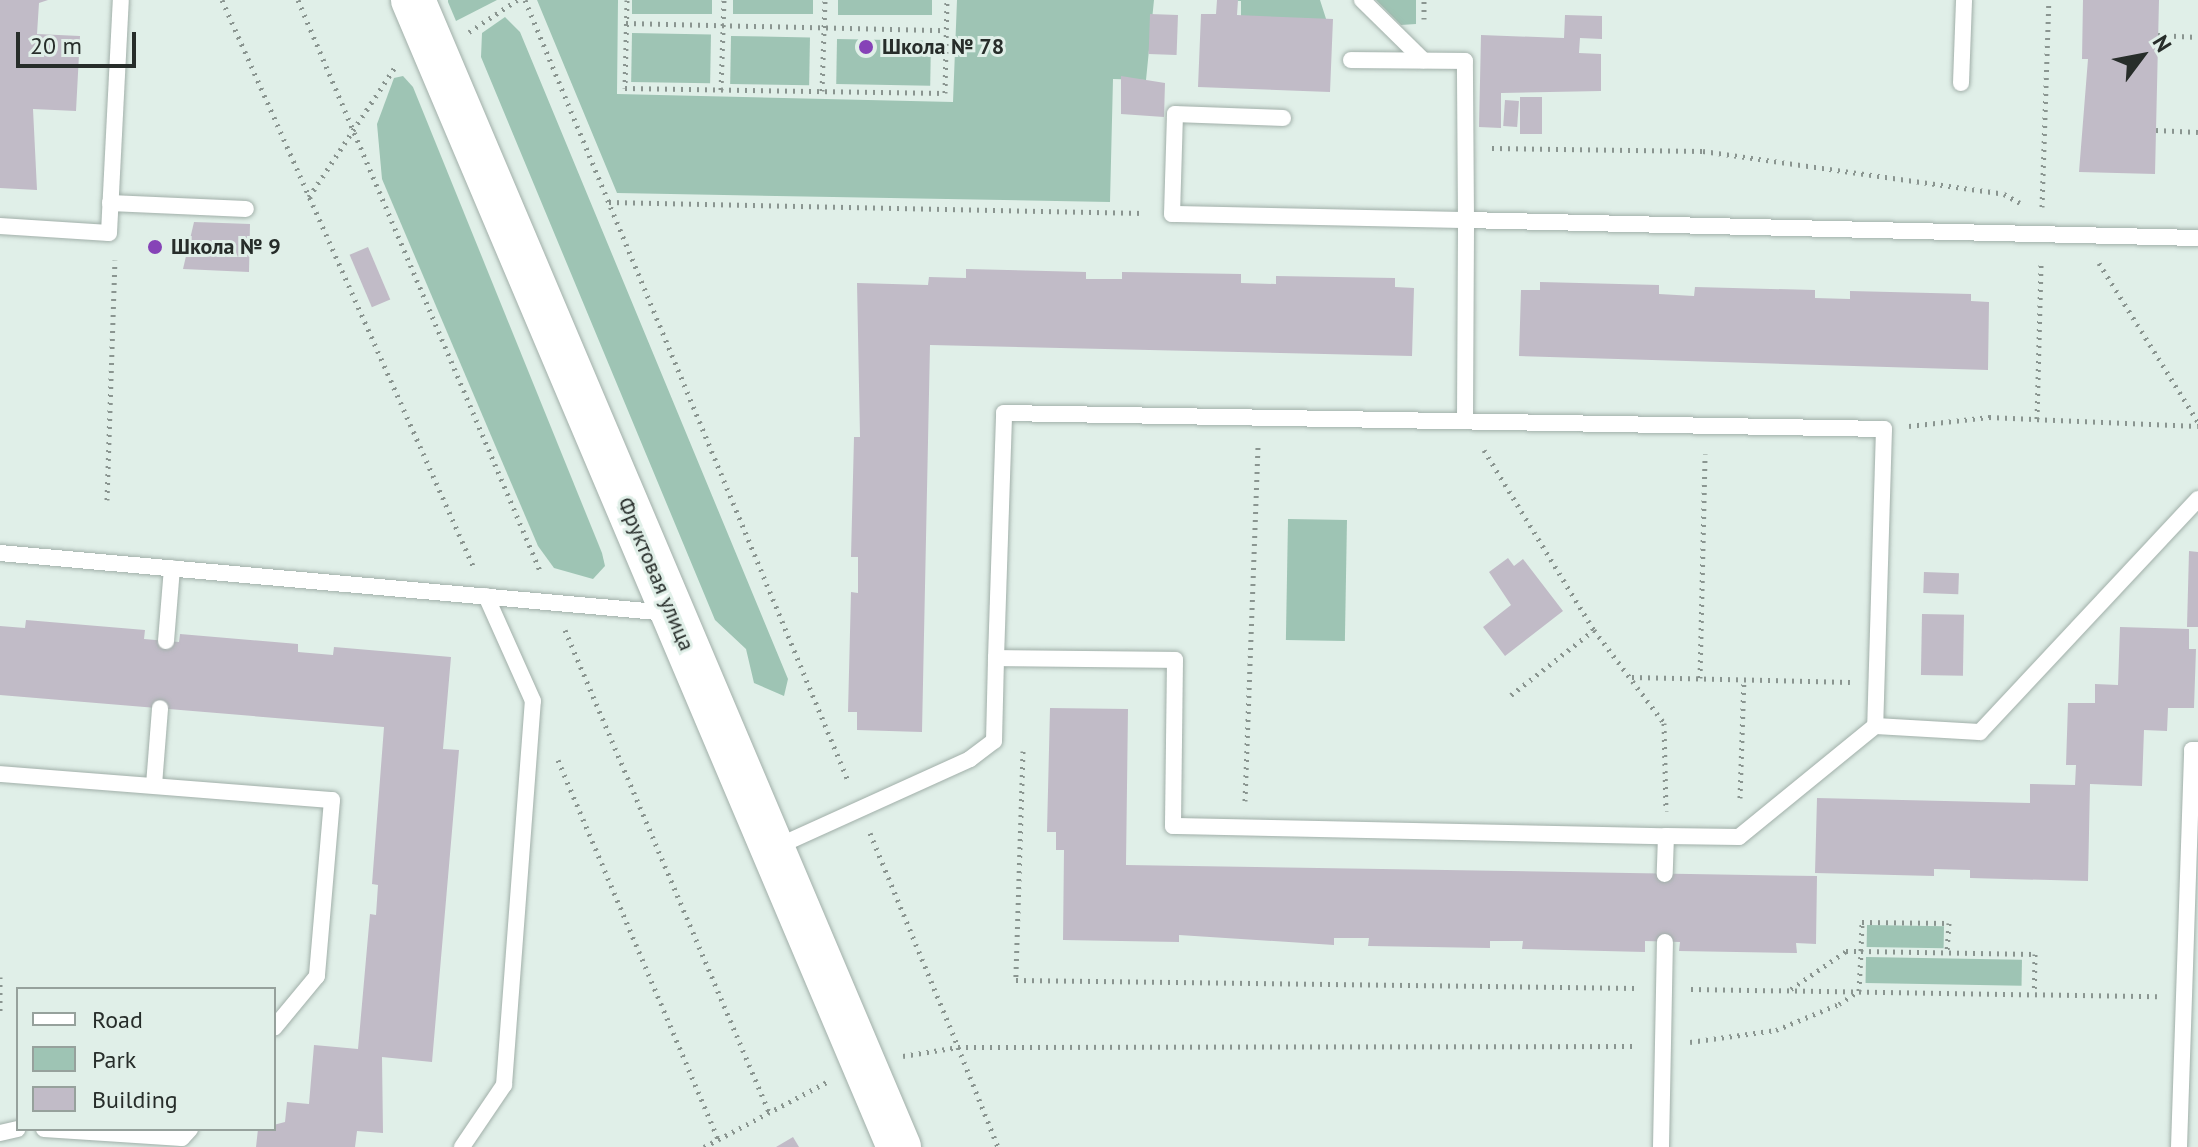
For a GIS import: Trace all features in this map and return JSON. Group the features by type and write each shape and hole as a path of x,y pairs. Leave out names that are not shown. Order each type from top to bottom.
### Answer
{"street":[{"name":"Фруктовая улица","path":"416,1 899,1147"}],"lane":[{"path":"0,226 109,233 121,0"},
{"path":"1362,0 1423,60"},
{"path":"1961,83 1964,0"},
{"path":"1351,60 1465,61 1465,419"},
{"path":"1283,118 1175,114 1172,214 2198,238"},
{"path":"110,203 246,209"},
{"path":"773,848 860,809 994,741 1004,413 1884,429 1875,726"},
{"path":"996,658 1175,660 1173,826 1739,837 1875,726 1980,732 2198,499"},
{"path":"0,553 673,614"},
{"path":"166,641 172,568"},
{"path":"462,1147 504,1085 533,701 486,596"},
{"path":"154,785 160,708"},
{"path":"2179,1147 2190,1067 2184,997 2192,897 2192,750 2198,750"},
{"path":"0,774 332,800 317,976 276,1026"},
{"path":"1665,874 1666,836"},
{"path":"1661,1147 1665,942"},
{"path":"75,1131 182,1138 188,1131"}],"path":[{"path":"222,0 486,596"},
{"path":"298,0 769,1112"},
{"path":"469,32 517,0"},
{"path":"525,0 998,1147"},
{"path":"627,0 625,88 945,93 947,0"},
{"path":"721,90 724,0"},
{"path":"822,91 825,0"},
{"path":"1465,147 1703,151 2004,194 2042,215 2049,0"},
{"path":"626,23 946,30"},
{"path":"2158,35 2198,37"},
{"path":"309,197 400,60"},
{"path":"2156,130 2198,132"},
{"path":"609,202 1172,214"},
{"path":"107,500 116,249 109,233"},
{"path":"2037,419 2041,234"},
{"path":"2081,235 2198,424"},
{"path":"1244,828 1259,417"},
{"path":"1465,419 1594,630 1664,723 1666,836"},
{"path":"1884,429 2037,419 2198,424"},
{"path":"1700,678 1706,425"},
{"path":"1511,695 1594,630"},
{"path":"1631,677 1877,683"},
{"path":"1739,837 1744,679"},
{"path":"533,701 718,1139"},
{"path":"1023,735 1016,980 2184,997"},
{"path":"1859,991 1862,922 1949,923 1947,953"},
{"path":"1789,991 1846,951 1861,951 2035,954 2034,993"},
{"path":"0,977 0,1016"},
{"path":"958,1047 1663,1046 1776,1030 1859,991"}],"green space":[{"path":"448,0 497,0 456,21 448,2"},
{"path":"537,0 618,0 617,94 953,102 957,0 1154,0 1146,80 1113,79 1110,202 617,193"},
{"path":"632,0 712,0 712,14 632,14"},
{"path":"733,0 813,0 813,14 733,14"},
{"path":"838,0 932,0 932,15 838,15"},
{"path":"1216,0 1320,0 1328,25 1241,21 1241,1"},
{"path":"1376,0 1416,0 1416,24 1401,25"},
{"path":"505,17 520,32 788,679 784,696 754,683 746,649 715,620 481,57 482,33"},
{"path":"632,33 711,34 710,83 631,82"},
{"path":"731,36 810,37 809,85 730,84"},
{"path":"837,39 931,41 930,86 836,84"},
{"path":"403,76 413,87 602,553 605,566 593,579 554,568 538,546 382,179 377,124 394,78"},
{"path":"1288,519 1347,520 1345,641 1286,640"},
{"path":"1867,925 1944,926 1944,948 1867,947"},
{"path":"1866,957 2022,960 2022,986 1866,983"}],"building":[{"path":"0,0 48,0 39,3 37,34 80,36 76,111 33,109 37,190 0,188"},
{"path":"1217,0 1238,0 1237,15 1333,19 1330,92 1198,87 1201,14 1216,14"},
{"path":"2083,0 2159,0 2155,174 2079,172 2088,59 2082,59"},
{"path":"1150,14 1178,15 1177,55 1149,54"},
{"path":"1565,15 1602,16 1602,39 1580,38 1579,53 1601,54 1601,91 1501,93 1501,128 1479,127 1481,35 1564,38"},
{"path":"1121,76 1165,83 1164,117 1121,114"},
{"path":"1520,97 1542,97 1542,134 1520,134"},
{"path":"1505,100 1519,101 1517,127 1503,126"},
{"path":"194,222 250,224 249,272 183,269"},
{"path":"368,247 390,299 372,307 350,255"},
{"path":"966,269 1086,272 1086,279 1122,279 1122,272 1241,274 1241,283 1276,284 1276,276 1395,278 1395,287 1414,288 1412,356 930,345 922,732 857,730 857,712 848,712 851,592 858,593 858,557 851,557 854,437 860,437 857,283 928,285 929,277 966,278"},
{"path":"1540,282 1659,285 1659,294 1694,296 1695,287 1815,290 1815,298 1850,299 1850,291 1971,294 1971,301 1989,302 1988,370 1519,356 1521,290 1540,290"},
{"path":"2189,551 2198,552 2198,627 2187,627"},
{"path":"1508,558 1514,566 1523,559 1563,611 1505,656 1483,627 1511,605 1489,572"},
{"path":"1924,572 1959,573 1958,594 1923,593"},
{"path":"1922,614 1964,615 1963,676 1921,675"},
{"path":"26,620 145,630 144,639 179,642 180,634 298,644 298,652 333,655 334,647 451,657 443,749 459,750 432,1062 382,1057 383,1133 357,1131 355,1147 256,1147 258,1131 276,1131 276,1124 285,1122 287,1102 309,1104 314,1045 358,1049 370,914 376,915 378,885 372,884 384,727 0,695 0,626 25,628"},
{"path":"2120,627 2189,629 2189,649 2196,649 2194,708 2168,708 2167,731 2144,730 2142,786 2090,784 2088,881 1970,878 1970,870 1934,869 1934,876 1815,873 1817,798 2030,803 2030,784 2075,785 2076,765 2066,765 2068,703 2095,703 2095,684 2118,685"},
{"path":"1050,708 1128,709 1126,865 1817,876 1816,944 1796,943 1797,953 1679,951 1680,942 1645,941 1645,952 1522,949 1523,941 1490,941 1490,948 1368,946 1369,938 1334,938 1334,945 1179,935 1179,942 1063,940 1064,850 1056,850 1056,832 1047,832"},
{"path":"793,1137 799,1147 776,1147"}],"place":[{"name":"Школа № 78","path":"866,47"},
{"name":"Школа № 9","path":"155,247"}]}
